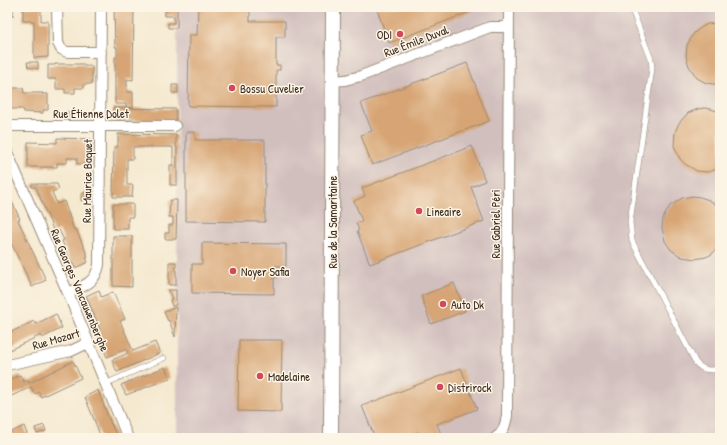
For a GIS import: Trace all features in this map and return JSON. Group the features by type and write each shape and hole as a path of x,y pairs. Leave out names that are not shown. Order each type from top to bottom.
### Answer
{"street":[{"path":"57,7 58,43 61,49 67,52 101,52"},
{"name":"Rue Maurice Baquet","path":"68,293 90,282 94,278 98,268 101,126 101,7"},
{"name":"Rue de la Samaritaine","path":"331,438 333,7"},
{"name":"Rue Gabriel Péri","path":"495,438 500,435 504,429 506,416 509,7"},
{"name":"Rue Émile Duval","path":"332,81 346,80 362,76 490,27 509,27"},
{"name":"Rue Étienne Dolet","path":"7,126 175,126"},
{"name":"Rue Georges Vancauwenberghe","path":"7,152 68,293 128,438"},
{"name":"Rue Mozart","path":"7,365 71,351 88,343"}],"lane":[{"path":"631,7 651,59 652,68 630,222 632,241 696,363 704,369 713,370 720,368"},
{"path":"105,384 164,358"}],"shaded area":[{"path":"177,7 720,7 720,438 177,438"}],"building":[{"path":"8,7 13,7 13,16 7,16"},
{"path":"23,7 41,7 41,21 48,21 48,57 34,58 34,21 23,21"},
{"path":"114,7 134,7 133,80 127,79 127,92 133,92 133,108 126,107 126,104 115,104 115,57 117,57 117,47 115,47"},
{"path":"168,7 177,7 177,28 168,28 168,23 174,23 174,16 165,16 165,11 168,11"},
{"name":"Bossu Cuvelier","path":"198,7 250,7 250,21 285,21 285,37 276,37 276,65 280,65 280,70 276,70 276,107 188,106 189,35 197,35"},
{"name":"ODI","path":"376,7 477,7 470,12 389,43"},
{"path":"720,22 720,85 706,83 697,78 689,66 686,56 687,45 694,33 708,24"},
{"path":"27,62 38,62 38,69 28,67"},
{"path":"467,63 489,121 372,165 361,135 372,131 361,103"},
{"path":"84,64 84,66 92,66 92,84 84,84 84,88 75,88 75,93 65,93 65,89 56,89 56,79 48,79 48,65"},
{"path":"172,85 178,85 178,93 172,93"},
{"path":"7,88 23,88 24,93 48,94 48,110 43,110 43,113 24,112 23,109 7,109"},
{"path":"113,108 176,109 176,121 118,120 118,114 113,114"},
{"path":"704,108 720,112 720,168 708,172 697,171 685,164 680,159 674,146 675,132 679,123 688,113"},
{"path":"65,112 75,112 75,117 65,117"},
{"path":"186,132 195,132 195,140 265,140 265,222 186,221"},
{"path":"118,134 176,135 177,185 170,185 170,165 173,165 173,147 133,147 133,159 127,159 127,185 133,185 132,197 113,197 114,147 118,147"},
{"path":"57,138 90,139 92,142 92,164 77,164 77,158 67,158 67,163 57,163 57,167 28,167 28,142 57,143"},
{"name":"Lineaire","path":"472,146 485,181 471,187 484,221 370,264 357,231 359,230 356,223 362,221 354,201 365,196 362,188"},
{"path":"32,184 57,184 59,189 52,192 57,204 64,201 74,230 76,229 88,257 86,258 88,262 75,268 73,263 72,264 59,230 54,232 36,187 32,187"},
{"path":"92,190 92,196 81,201 81,194"},
{"path":"7,191 20,219 18,220 46,280 32,287 7,234"},
{"path":"693,196 709,200 715,204 720,211 720,245 712,254 695,259 682,257 671,250 665,241 662,228 663,218 670,206 682,198"},
{"path":"170,200 177,200 176,239 165,239 165,233 169,233 169,225 173,225 173,217 169,217"},
{"path":"113,204 133,204 133,217 128,217 128,229 113,229"},
{"path":"113,236 132,236 132,287 113,286"},
{"name":"Noyer Safia","path":"202,243 286,244 286,266 275,266 275,271 278,271 278,277 274,277 274,294 192,293 192,264 202,264"},
{"path":"169,262 176,262 176,285 169,285"},
{"name":"Auto Dk","path":"454,283 465,311 431,324 421,296"},
{"path":"99,290 101,297 113,292 125,319 120,321 133,351 155,342 160,353 117,372 112,360 128,353 126,349 107,357 96,330 100,329 86,296"},
{"path":"168,290 176,290 176,305 172,306 170,300 172,299"},
{"path":"176,307 175,337 169,320 168,321 164,312"},
{"path":"56,314 62,328 42,338 41,335 7,351 7,334 34,321 36,324"},
{"name":"Madelaine","path":"239,340 282,340 281,412 238,411"},
{"path":"73,361 81,378 41,397 39,392 35,394 31,387 7,398 7,381 20,375 24,382 28,380 29,383"},
{"path":"165,367 170,378 126,395 121,385"},
{"name":"Distrirock","path":"461,368 477,409 437,424 441,434 432,438 420,438 418,432 402,438 375,438 362,406"},
{"path":"98,390 117,438 101,438 85,397"},
{"path":"44,425 46,431 37,434 35,428"},
{"path":"24,426 27,434 20,438 7,438 7,434"}],"place":[{"name":"ODI","path":"400,34"},
{"name":"Bossu Cuvelier","path":"232,88"},
{"name":"Lineaire","path":"419,211"},
{"name":"Noyer Safia","path":"233,271"},
{"name":"Auto Dk","path":"443,304"},
{"name":"Madelaine","path":"260,376"},
{"name":"Distrirock","path":"440,387"}]}
